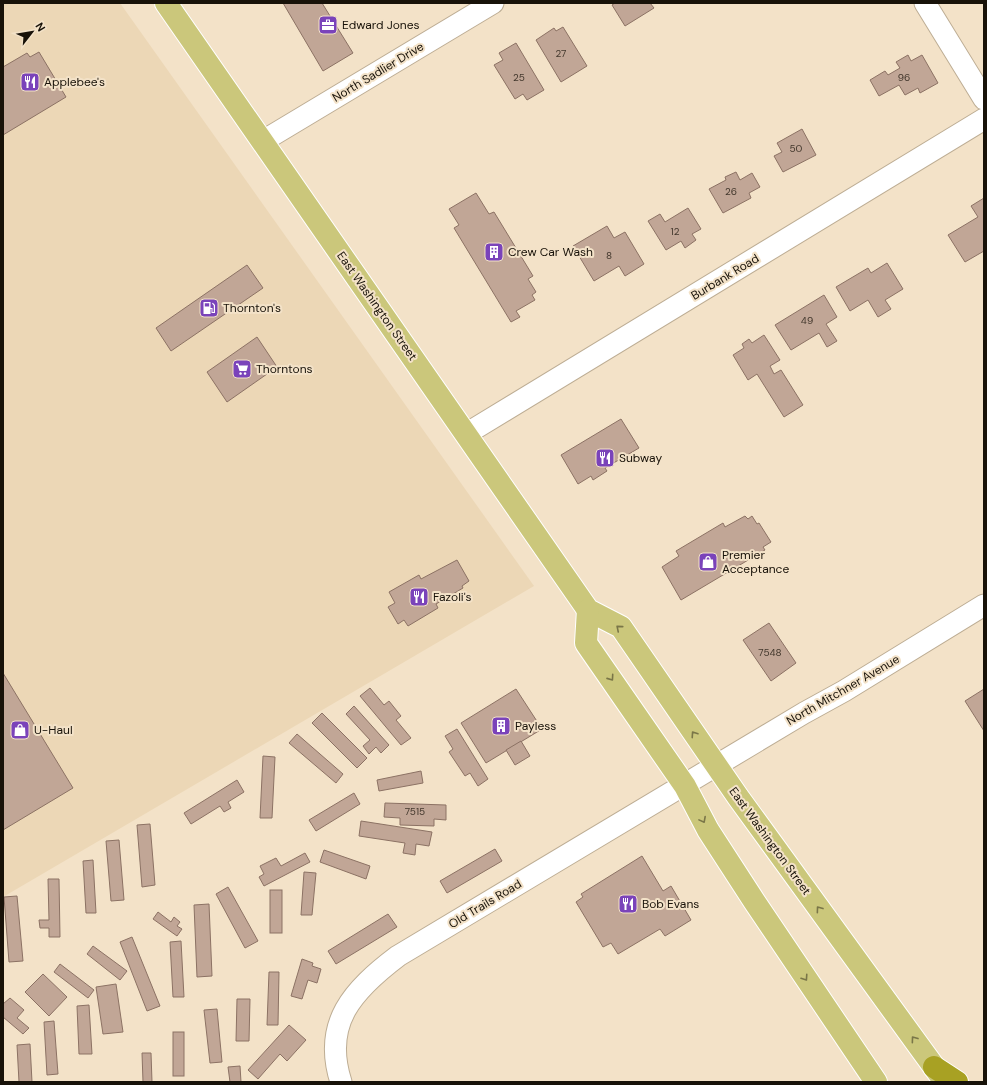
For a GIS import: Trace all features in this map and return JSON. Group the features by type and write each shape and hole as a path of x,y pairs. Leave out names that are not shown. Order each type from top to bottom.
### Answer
{"highway":[{"path":"939,1074 957,1082"}],"main road":[{"name":"East Washington Street","path":"166,3 264,141 588,610 621,627 701,775 708,830 749,895 876,1082"},
{"name":"East Washington Street","path":"588,610 586,643 701,775 939,1074"}],"street":[{"name":"North Sadlier Drive","path":"264,141 493,3"},
{"path":"925,3 984,99"},
{"name":"Burbank Road","path":"466,434 984,119"},
{"name":"North Mitchner Avenue","path":"701,775 804,713 844,691 984,605"},
{"name":"Old Trails Road","path":"341,1082 336,1066 336,1039 340,1022 346,1008 359,989 370,978 398,956 701,775"}],"shaded area":[{"path":"3,3 120,3 534,586 3,897"}],"building":[{"path":"283,3 322,3 353,53 323,71"},
{"path":"615,3 650,3 654,8 625,26 612,5"},
{"path":"563,27 587,66 561,82 536,40 554,28 556,31"},
{"path":"516,43 544,90 527,100 523,94 515,99 494,65 503,60 499,53"},
{"name":"Applebee's","path":"39,52 66,97 3,135 3,67 27,53 30,57"},
{"path":"908,55 911,61 922,55 938,83 920,93 918,88 905,95 899,85 879,96 870,80 885,71 888,75 900,68 896,62"},
{"path":"802,129 816,155 783,172 774,156 782,152 777,143"},
{"path":"736,172 740,180 752,173 760,187 749,193 751,198 723,213 709,189 726,180 725,177"},
{"name":"Crew Car Wash","path":"476,193 489,214 494,212 533,276 528,279 536,292 532,295 535,300 516,311 520,317 511,322 454,228 459,225 449,209"},
{"path":"984,198 984,251 965,262 948,235 978,217 971,206"},
{"path":"688,208 701,229 692,234 696,240 685,248 681,241 666,250 648,221 660,214 665,222"},
{"path":"607,226 614,238 625,232 644,264 625,276 619,266 594,281 573,246"},
{"path":"887,263 903,289 885,300 891,309 878,317 868,300 850,311 836,287 868,268 871,273"},
{"name":"Thornton's","path":"247,265 263,288 171,351 156,328"},
{"path":"824,295 837,317 826,324 837,341 827,347 819,333 791,350 775,325"},
{"path":"764,335 780,360 770,366 774,374 781,370 803,405 784,417 757,374 748,380 733,355 744,348 742,344 749,339 752,343"},
{"name":"Thorntons","path":"257,337 277,367 227,402 207,372"},
{"path":"621,419 639,448 605,468 607,471 593,480 591,476 578,484 561,455"},
{"name":"Premier Acceptance","path":"745,516 748,519 752,516 757,524 759,523 771,542 763,547 765,550 681,600 662,567 679,556 676,551 723,523 725,527"},
{"name":"Fazoli's","path":"457,560 469,581 462,586 463,588 436,604 438,608 408,626 404,620 398,624 388,607 395,603 389,592 419,575 421,579"},
{"path":"769,623 796,663 771,681 743,640"},
{"name":"U-Haul","path":"3,673 73,788 3,830"},
{"path":"370,688 384,705 389,701 401,716 396,720 411,738 401,745 360,696"},
{"name":"Payless","path":"516,689 542,729 486,763 461,723"},
{"path":"984,689 984,731 965,701"},
{"path":"354,706 389,745 381,753 376,747 369,754 363,746 370,740 346,714"},
{"path":"322,713 367,758 357,768 312,723"},
{"path":"457,729 488,779 478,786 470,773 465,776 449,752 453,749 445,736"},
{"path":"297,734 343,774 336,783 289,743"},
{"path":"521,741 530,756 515,765 506,750"},
{"path":"263,756 275,757 272,818 260,818"},
{"path":"421,771 423,783 379,791 377,780"},
{"path":"237,780 244,792 228,802 231,808 224,812 220,806 191,824 184,813"},
{"path":"354,793 360,804 316,831 309,820"},
{"path":"385,803 446,805 446,820 434,819 434,826 400,825 400,818 384,817"},
{"path":"361,821 432,832 429,846 416,844 415,855 403,853 405,843 359,836"},
{"path":"150,824 155,885 142,887 137,825"},
{"path":"119,840 124,900 111,901 106,841"},
{"path":"495,849 502,861 447,893 440,881"},
{"path":"324,850 370,866 366,879 320,862"},
{"path":"305,853 310,862 264,886 259,877 264,874 260,866 276,858 281,866"},
{"path":"642,856 663,891 671,886 691,920 665,936 660,929 618,954 611,943 603,947 576,902 583,897 581,894"},
{"path":"93,860 96,913 86,913 83,861"},
{"path":"304,872 316,873 312,915 301,915"},
{"path":"48,879 59,879 60,937 49,937 49,928 40,928 39,920 49,920"},
{"path":"228,887 258,941 245,948 216,894"},
{"path":"270,890 282,890 282,933 270,933"},
{"path":"17,896 23,961 9,962 4,897"},
{"path":"209,904 212,976 197,977 194,905"},
{"path":"158,912 171,922 174,917 180,922 177,926 182,929 177,936 153,919"},
{"path":"388,914 397,927 336,964 328,951"},
{"path":"132,937 160,1006 147,1011 120,942"},
{"path":"181,941 184,997 173,997 170,942"},
{"path":"93,946 127,971 120,980 87,954"},
{"path":"302,959 313,963 312,966 321,969 317,983 308,980 302,999 291,996"},
{"path":"60,964 94,990 88,998 54,972"},
{"path":"269,972 279,972 278,1025 267,1025"},
{"path":"43,974 67,997 49,1016 25,992"},
{"path":"116,984 123,1032 103,1034 96,987"},
{"path":"10,998 24,1010 17,1018 29,1028 23,1034 3,1017 3,1004"},
{"path":"237,999 250,999 249,1041 236,1041"},
{"path":"89,1005 92,1054 79,1054 77,1006"},
{"path":"217,1009 222,1062 210,1063 204,1010"},
{"path":"54,1021 58,1074 47,1075 44,1022"},
{"path":"289,1025 306,1040 287,1061 280,1054 258,1079 248,1070"},
{"path":"173,1032 184,1032 184,1076 173,1076"},
{"path":"30,1044 32,1082 19,1082 17,1045"},
{"path":"142,1053 151,1053 152,1082 143,1082"},
{"path":"240,1066 241,1082 230,1082 228,1067"}],"place":[{"name":"Edward Jones","path":"328,25"},
{"name":"Applebee's","path":"30,82"},
{"name":"Crew Car Wash","path":"494,252"},
{"name":"Thornton's","path":"209,308"},
{"name":"Thorntons","path":"242,369"},
{"name":"Subway","path":"605,458"},
{"name":"Premier Acceptance","path":"708,562"},
{"name":"Fazoli's","path":"419,597"},
{"name":"Payless","path":"501,726"},
{"name":"U-Haul","path":"20,730"},
{"name":"Bob Evans","path":"628,904"}]}
